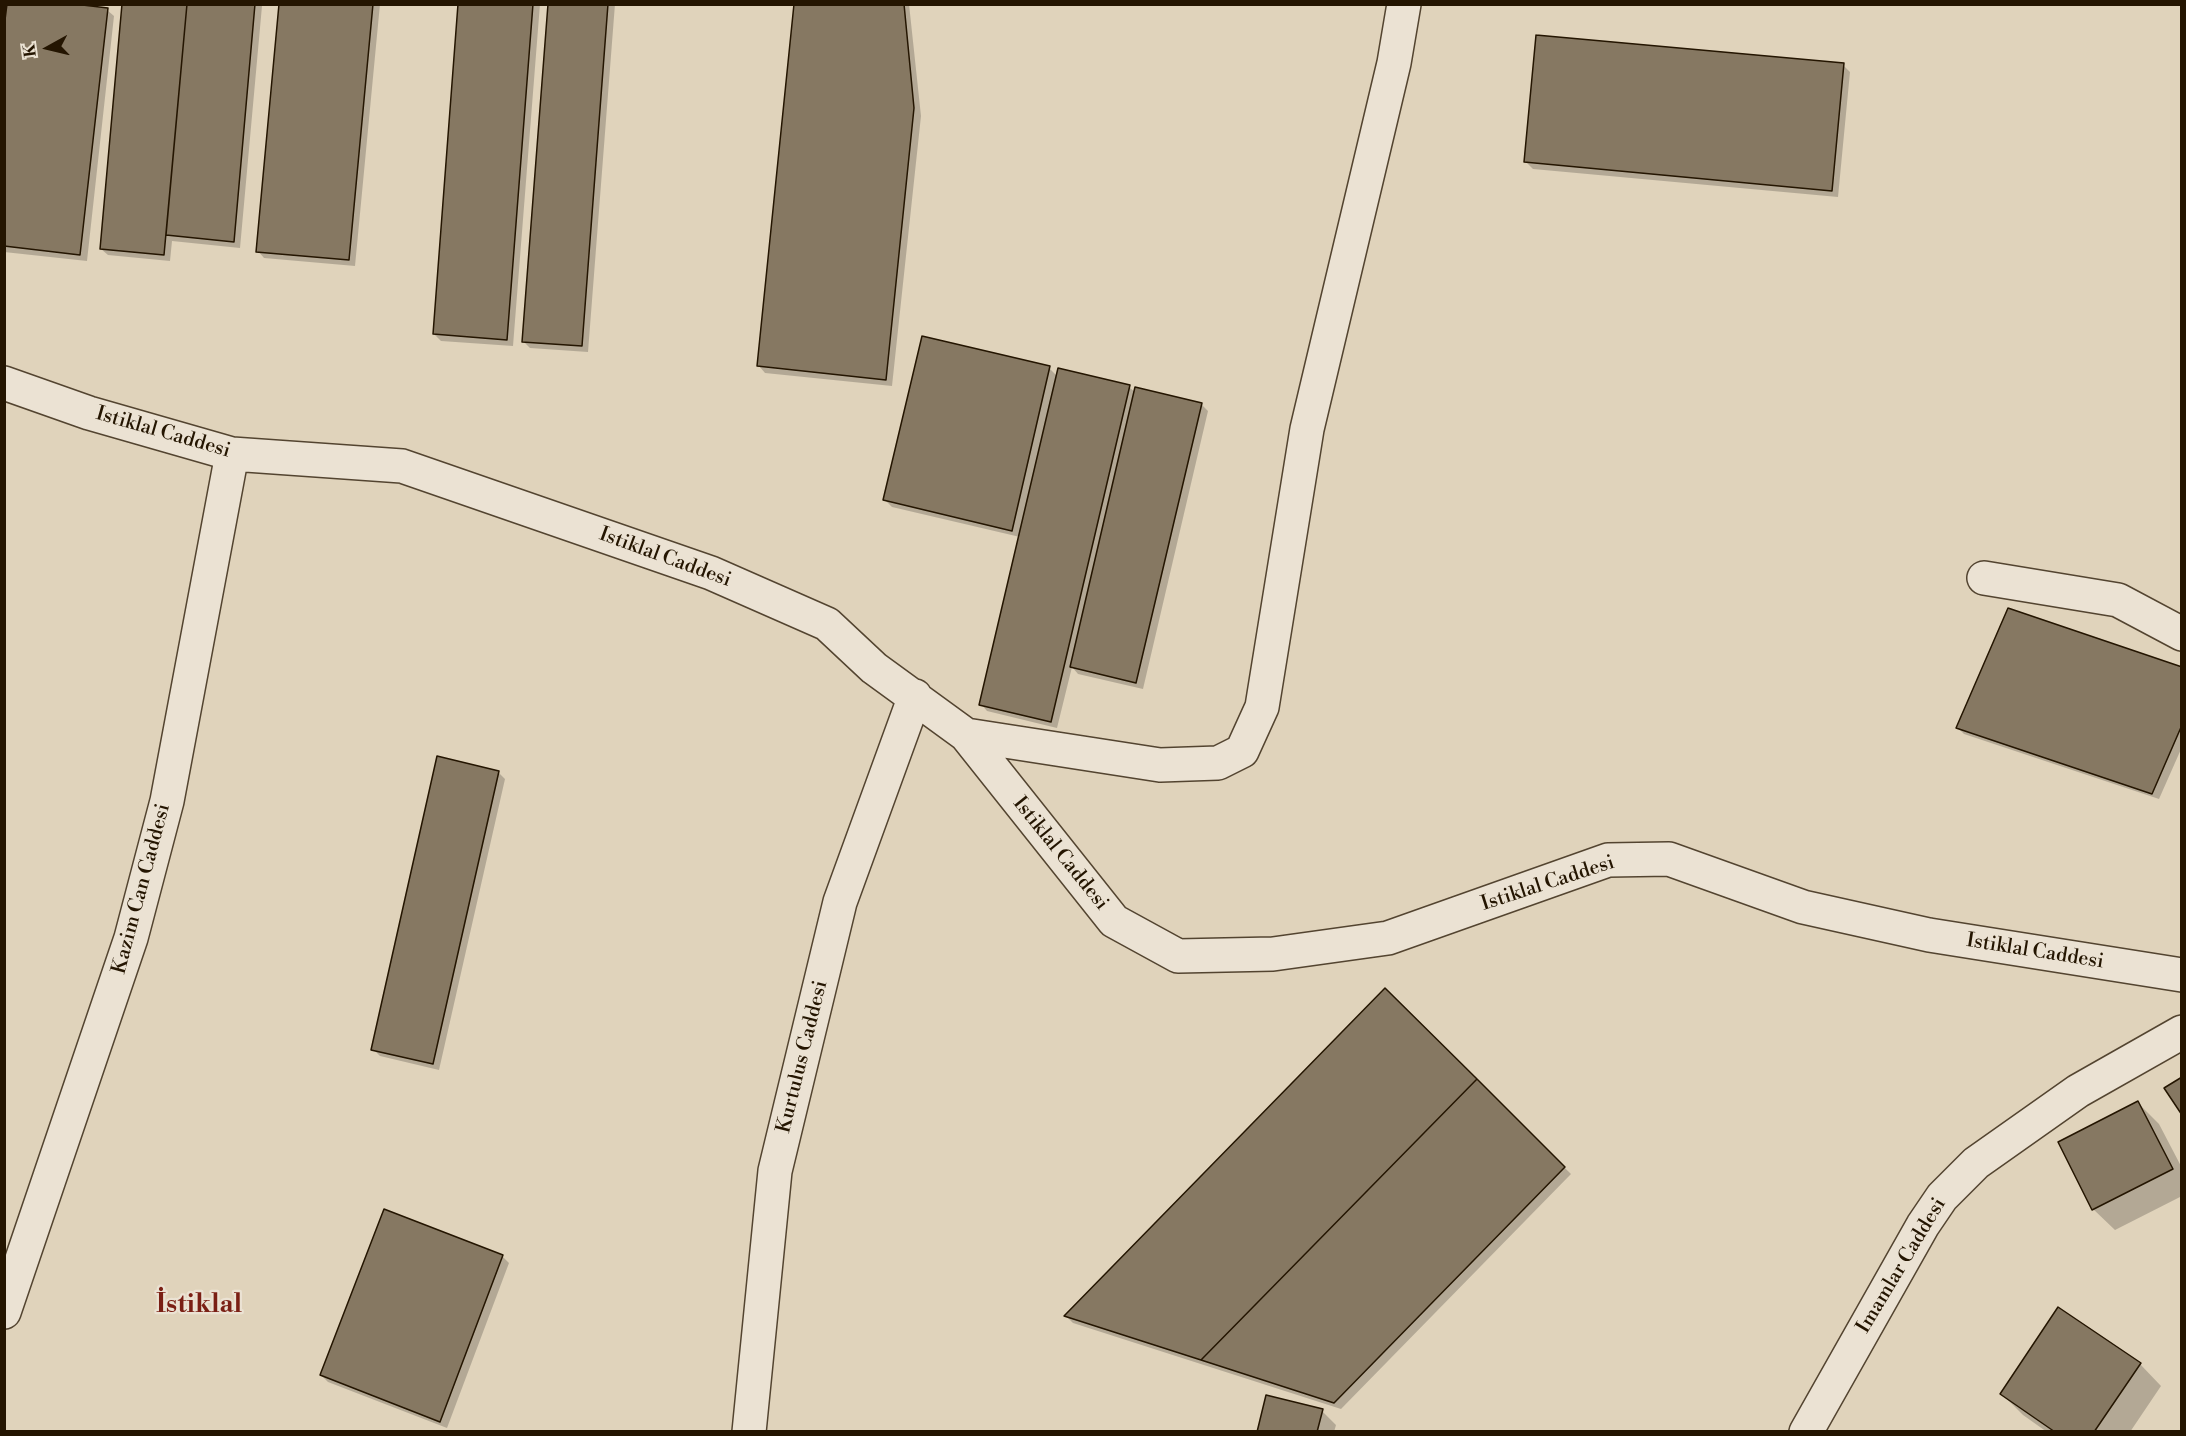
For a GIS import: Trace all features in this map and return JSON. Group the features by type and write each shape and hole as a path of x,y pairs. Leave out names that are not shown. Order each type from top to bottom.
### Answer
{"street":[{"path":"966,735 1160,765 1218,764 1242,750 1262,708 1307,429 1394,63 1404,4"},
{"name":"Istiklal Caddesi","path":"4,383 89,413 232,454 402,466 711,573 827,624 874,668 966,735 1114,921 1178,956 1273,954 1388,938 1608,861 1669,859 1803,907 1929,934 2181,975"},
{"name":"Kazim Can Caddesi","path":"4,1311 131,938 167,801 232,454"},
{"path":"1984,578 2118,600 2181,634"},
{"name":"Kurtulus Caddesi","path":"749,1431 775,1171 840,902 915,696"},
{"name":"Imamlar Caddesi","path":"1806,1431 1942,1197 1976,1163 2078,1092 2181,1032"}],"building":[{"path":"7,4 74,4 108,8 80,255 4,246 4,28"},
{"path":"122,4 187,4 164,255 100,249"},
{"path":"187,4 255,4 234,242 166,235"},
{"path":"279,4 373,4 349,260 256,252"},
{"path":"458,4 533,4 507,340 433,334"},
{"path":"548,4 608,4 582,346 522,342"},
{"path":"794,4 904,4 914,108 886,380 757,366"},
{"path":"1536,35 1844,63 1832,191 1524,162"},
{"path":"922,336 1050,366 1012,531 883,500"},
{"path":"1058,368 1130,385 1051,722 979,705"},
{"path":"1135,387 1202,403 1136,683 1070,667"},
{"path":"2008,608 2182,667 2182,725 2152,794 1956,728"},
{"path":"437,756 499,771 433,1064 371,1050"},
{"path":"1385,988 1477,1079 1201,1360 1064,1316"},
{"path":"2182,1077 2182,1115 2164,1088"},
{"path":"1477,1079 1565,1167 1334,1403 1201,1360"},
{"path":"2138,1101 2173,1169 2092,1210 2058,1142"},
{"path":"384,1209 503,1255 440,1422 320,1375"},
{"path":"2058,1307 2141,1363 2094,1432 2055,1432 2000,1394"},
{"path":"1266,1395 1323,1409 1317,1432 1257,1432"}],"district":[{"name":"İstiklal","path":"199,1306"}]}
